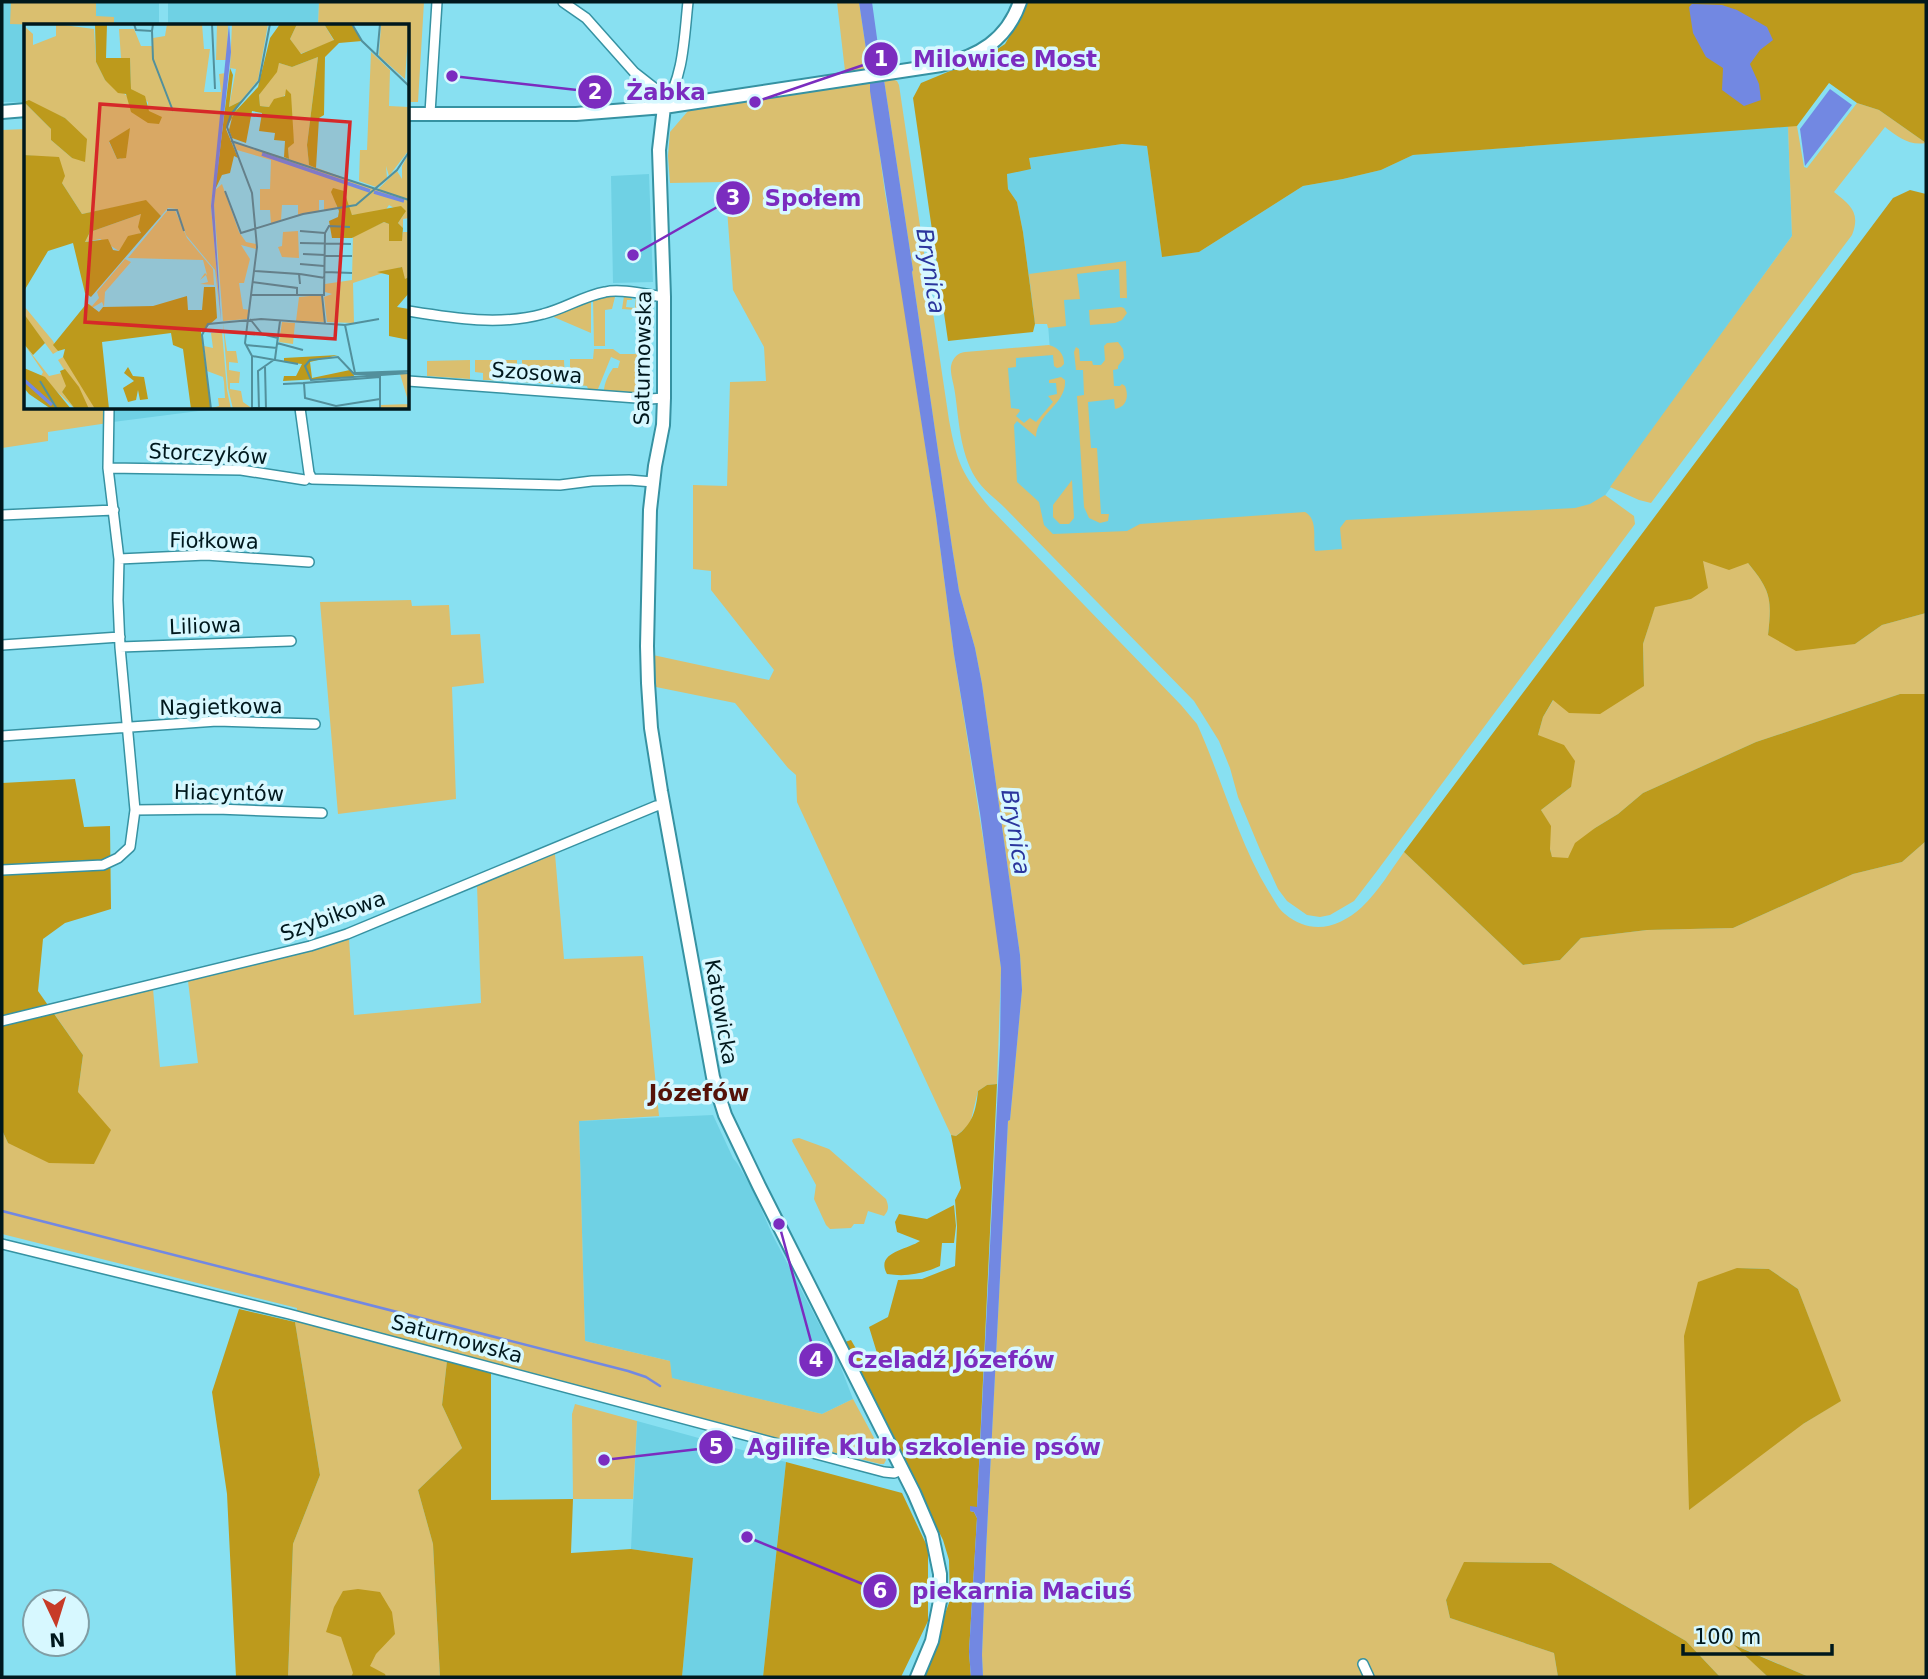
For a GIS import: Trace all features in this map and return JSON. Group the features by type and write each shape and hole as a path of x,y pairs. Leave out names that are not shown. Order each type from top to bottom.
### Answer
{"street":[{"path":"430,113 437,2"},
{"path":"563,2 586,18 634,72 657,90 663,98 664,107"},
{"path":"664,107 674,90 682,58 688,2"},
{"path":"410,114 576,114 664,107 941,65 974,56 985,49 1011,22 1020,2"},
{"name":"Saturnowska","path":"664,107 659,150 664,398 663,425 653,482 648,568 651,728 664,806"},
{"path":"2,112 24,110"},
{"path":"410,311 480,320 505,319 544,314 605,292 664,297"},
{"name":"Szosowa","path":"410,381 664,398"},
{"path":"2,870 103,865 118,858 130,847 135,810 120,642 119,559 108,468 109,410"},
{"path":"300,410 309,479 560,485 592,481 653,482"},
{"name":"Storczyków","path":"108,468 241,470 309,479"},
{"path":"2,515 114,510"},
{"name":"Fiołkowa","path":"119,559 206,555 309,562"},
{"name":"Liliowa","path":"2,645 291,641"},
{"name":"Nagietkowa","path":"2,736 217,722 315,724"},
{"name":"Szybikowa","path":"2,1021 310,946 346,934 656,806 664,806"},
{"name":"Katowicka","path":"664,806 713,1077 725,1115 926,1518 932,1535 940,1574 940,1601 937,1623 917,1677"},
{"name":"Hiacyntów","path":"135,810 217,809 321,813"},
{"name":"Saturnowska","path":"2,1244 289,1314 884,1472 894,1473 901,1470"},
{"path":"1363,1664 1369,1677"}],"shaded area":[{"path":"2,2 159,2 159,24 24,24 24,102 2,102"},
{"path":"11,2 96,2 96,16 114,17 114,24 10,24"},
{"path":"168,2 319,2 318,24 168,24"},
{"path":"319,2 424,2 418,102 410,102 410,24 318,24"},
{"path":"837,2 859,2 869,69 850,73 845,71"},
{"path":"1026,2 1926,2 1926,143 1879,110 1857,103 1829,83 1797,126 1413,155 1381,170 1303,186 1199,252 1162,257 1147,146 1122,144 1029,158 1031,169 1007,174 1008,189 1017,202 1023,232 1035,324 1033,332 948,341 913,98 921,83 975,64 1005,44 1021,17"},
{"path":"892,79 899,85 949,420 962,468 990,508 1197,724 1248,852 1269,892 1285,914 1295,921 1314,927 1324,927 1343,920 1368,901 1404,852 1523,965 1560,960 1581,938 1647,930 1733,928 1853,874 1902,862 1926,841 1926,1677 1809,1677 1737,1646 1768,1677 1720,1677 1686,1641 1551,1563 1465,1562 1446,1600 1450,1618 1554,1653 1558,1677 983,1677 986,1551 1008,1121 1022,990 1020,955 982,684 959,591 952,547 884,80","holes":["1737,1268 1769,1269 1798,1289 1840,1401 1803,1424"]},
{"path":"870,83 1001,968 997,1084 987,1085 978,1091 970,1124 956,1136 951,1135 797,802 796,775 735,703 656,687 653,655 769,680 774,670 711,590 711,571 693,569 693,485 727,486 730,382 766,381 764,347 733,290 725,182 670,183 670,132 688,111"},
{"path":"1857,103 1879,110 1926,143 1909,142 1885,127 1834,192 1852,210 1855,220 1852,235 1651,503 1610,487 1792,236 1788,126 1797,126 1804,167 1807,168"},
{"path":"1788,126 1792,236 1596,508 1348,553 1053,545 1008,500 999,355 1050,351 1048,324 1035,324 1017,202 1008,189 1007,174 1029,158 1122,144 1147,146 1162,256 1199,252 1303,186 1381,170 1413,155"},
{"path":"24,129 24,410 106,410 108,423 48,432 48,441 2,448 2,130"},
{"path":"649,174 653,282 613,283 611,176"},
{"path":"1910,190 1926,194 1926,613 1882,625 1855,644 1796,651 1768,635 1768,596 1748,563 1729,570 1703,561 1708,588 1691,599 1655,607 1643,644 1644,686 1600,714 1569,713 1553,700 1543,717 1538,735 1564,745 1575,761 1571,787 1541,810 1551,826 1552,857 1568,858 1575,843 1618,814 1643,793 1756,742 1900,694 1926,694 1926,841 1902,862 1853,874 1733,928 1647,930 1581,938 1560,960 1523,965 1404,852 1893,198"},
{"path":"1126,261 1127,298 1120,298 1119,269 1077,274 1080,299 1064,300 1066,326 1048,328 1047,324 1035,324 1029,274"},
{"path":"624,296 631,297 632,300 627,300 626,307 635,308 636,297 649,299 649,396 604,391 608,376 613,368 618,368 620,361 611,357 598,389 570,384 570,359 593,359 594,349 613,349 620,354 635,354 643,349 644,302 640,302 636,310 622,309"},
{"path":"615,297 612,309 605,310 605,346 594,346 593,298"},
{"path":"591,299 591,333 549,315"},
{"path":"1121,307 1127,313 1122,320 1090,325 1089,310"},
{"path":"1118,342 1123,349 1124,358 1118,369 1113,370 1114,386 1125,386 1126,401 1115,409 1114,399 1088,402 1091,448 1097,448 1101,514 1109,514 1108,521 1100,523 1089,518 1084,507 1077,396 1084,395 1083,370 1076,370 1074,352 1076,347 1079,349 1080,361 1092,361 1093,365 1101,365 1105,360 1104,346"},
{"path":"1049,345 1062,354 1064,364 1061,367 1054,366 1053,355 1016,358 1016,367 1008,368 1011,408 1019,409 1016,416 1024,423 1030,418 1036,422 1053,402 1048,396 1057,394 1056,383 1049,383 1049,380 1061,377 1065,380 1061,396 1041,421 1036,437 1017,421 1014,425 1017,482 1039,502 1044,525 1053,534 1127,531 1140,524 1305,512 1312,519 1315,551 1342,549 1340,528 1346,520 1575,508 1590,504 1605,495 1634,516 1635,524 1377,871 1354,901 1330,915 1307,915 1287,901 1278,889 1238,797 1219,741 1194,701 985,490 970,467 961,436 951,372 954,358 965,352"},
{"path":"470,360 470,379 427,376 427,361"},
{"path":"475,360 517,360 517,381 483,380 483,373 475,372"},
{"path":"522,360 564,360 565,381 558,381 557,384 522,382"},
{"path":"112,410 206,410 113,422"},
{"path":"1072,480 1074,518 1069,524 1060,524 1053,517 1053,505"},
{"path":"1702,561 1748,563 1768,596 1768,635 1855,644 1882,625 1926,613 1926,694 1900,694 1756,742 1643,793 1618,814 1595,828 1568,858 1552,858 1550,826 1541,810 1571,787 1538,735 1543,717 1554,699 1644,686 1643,644 1655,606 1691,599"},
{"path":"411,600 412,606 449,605 451,635 480,634 484,683 452,687 456,799 338,814 320,602"},
{"path":"75,779 84,827 110,826 111,909 65,923 43,939 38,991 83,1055 78,1092 111,1130 94,1164 49,1163 8,1143 2,1130 2,783"},
{"path":"555,854 564,959 643,956 659,1116 579,1121 585,1341 670,1361 672,1378 822,1414 853,1399 886,1460 884,1464 880,1464 447,1361 442,1405 462,1448 418,1490 433,1544 440,1677 288,1677 293,1544 320,1475 295,1322 297,1308 2,1234 2,1130 8,1143 78,1092 83,1055 53,1012 153,989 160,1067 198,1063 188,981 323,948 349,939 354,1015 481,1003 477,885"},
{"path":"997,1084 977,1507 970,1507 970,1511 974,1512 977,1518 969,1652 971,1677 922,1677 950,1600 949,1560 943,1540 845,1342 851,1340 862,1359 877,1353 869,1327 888,1317 898,1280 922,1279 955,1266 955,1200 961,1188 951,1135 956,1136 970,1121 978,1091 987,1085"},
{"path":"713,1115 838,1360 853,1399 822,1414 671,1378 670,1361 585,1341 579,1121"},
{"path":"799,1138 829,1149 886,1199 888,1208 884,1216 868,1211 864,1224 830,1229 814,1199 816,1185 792,1141"},
{"path":"954,1205 954,1243 942,1243 940,1266 914,1274 887,1274 884,1267 889,1256 920,1241 897,1232 895,1222 899,1214 927,1219"},
{"path":"1737,1268 1769,1269 1798,1289 1841,1401 1803,1424 1689,1510 1684,1336 1698,1282"},
{"path":"239,1309 295,1322 320,1475 293,1544 288,1677 236,1677 227,1494 212,1392"},
{"path":"447,1361 491,1373 491,1500 573,1499 571,1553 631,1549 693,1558 682,1677 440,1677 433,1544 418,1490 462,1448 442,1405"},
{"path":"575,1404 637,1421 633,1499 573,1499 572,1414"},
{"path":"637,1421 786,1462 763,1677 682,1677 693,1558 631,1549"},
{"path":"786,1462 902,1493 928,1548 928,1621 901,1677 763,1677"},
{"path":"1464,1562 1551,1563 1686,1641 1720,1677 1558,1677 1554,1653 1450,1618 1446,1600"},
{"path":"358,1589 380,1592 392,1612 395,1634 376,1654 370,1666 386,1677 351,1677 353,1673 341,1637 326,1632 334,1607 343,1591"},
{"path":"1734,1645 1809,1677 1768,1677"}],"water":[{"path":"859,2 872,2 881,67 869,69"},
{"path":"1692,4 1722,5 1767,27 1773,40 1760,50 1750,64 1759,84 1761,100 1744,106 1722,90 1723,68 1706,57 1693,33 1689,7"},
{"path":"884,80 952,547 959,591 982,684 1020,955 1022,990 1008,1121 986,1551 983,1677 971,1677 969,1652 977,1518 974,1512 970,1511 970,1506 977,1507 1000,1045 1001,968 936,516 870,91 870,83"},
{"path":"1830,89 1852,105 1805,166 1800,129"}],"waterway":[{"path":"2,1211 628,1371 646,1377 660,1386"}],"place":[{"name":"Żabka","path":"452,76"},
{"name":"Milowice Most","path":"755,102"},
{"name":"Społem","path":"633,255"},
{"name":"Czeladź Józefów","path":"779,1224"},
{"name":"Agilife Klub szkolenie psów","path":"604,1460"},
{"name":"piekarnia Maciuś","path":"747,1537"}],"district":[{"name":"Józefów","path":"699,1093"}],"water label":[{"name":"Brynica","path":"931,271"},
{"name":"Brynica","path":"1016,832"}]}
